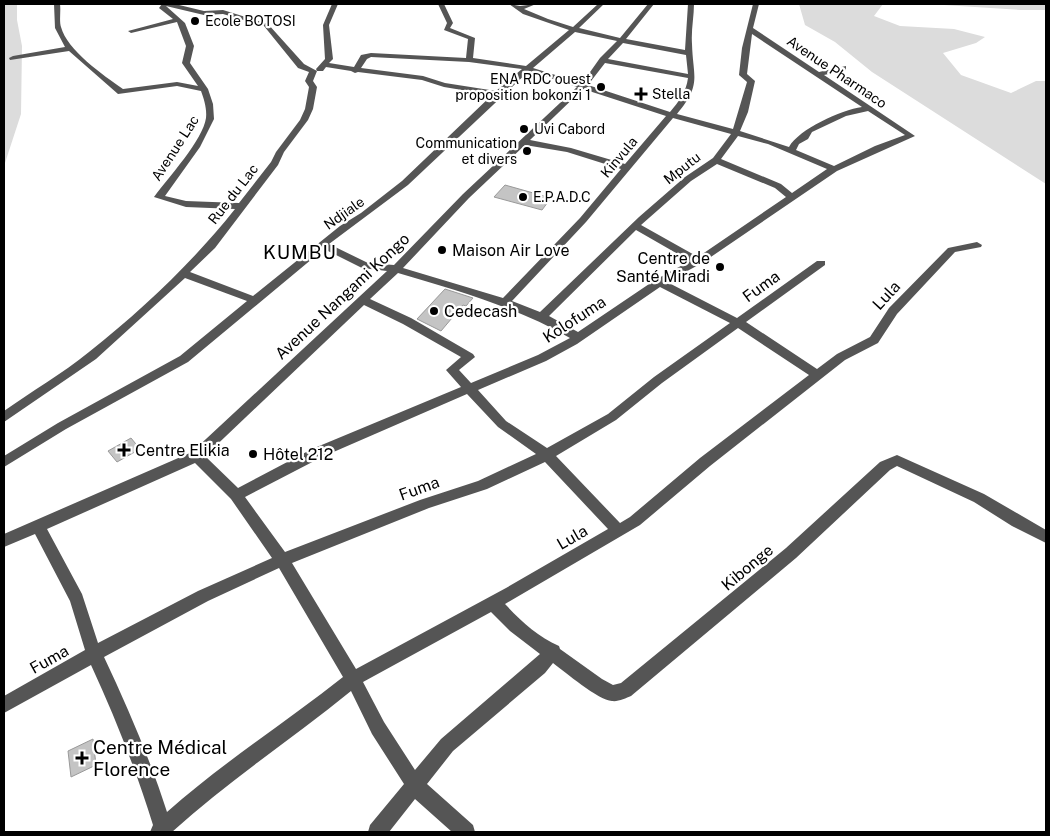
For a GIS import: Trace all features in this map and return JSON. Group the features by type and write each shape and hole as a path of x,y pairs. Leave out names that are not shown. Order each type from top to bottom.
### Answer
{"street":[{"path":"57,4 58,30 72,48 96,72 121,92 177,84 204,89"},
{"path":"204,13 167,4 161,7 165,8 179,20 190,46 186,63 204,89"},
{"path":"131,31 204,13 223,12 266,26 300,66 313,72 325,65 329,59 326,42 326,23 335,4"},
{"path":"440,4 450,23 446,29 472,38 469,60"},
{"path":"512,4 537,18 624,39 689,52"},
{"path":"518,9 533,4"},
{"name":"Ndjiale","path":"4,462 88,411 172,368 343,228 374,209 440,150 498,94 576,28 601,4"},
{"name":"Avenue Nangami Kongo","path":"4,541 197,456 396,269 466,196 582,86 589,82 603,60 624,39 650,4"},
{"name":"Kinvula","path":"505,302 583,220 685,99 691,88 692,77 692,63 689,52 691,4"},
{"name":"Mputu","path":"542,318 664,199 729,147 737,133 751,81 743,74 749,29 756,4"},
{"name":"Avenue Pharmaco","path":"749,29 867,109 911,136"},
{"path":"9,55 72,48"},
{"path":"355,70 364,57 371,55 469,60 520,66 526,70 771,142 834,170"},
{"path":"603,60 692,77"},
{"path":"325,65 422,78 444,86 498,94"},
{"path":"818,74 843,68"},
{"name":"Rue du Lac","path":"4,417 92,356 166,291 211,246 275,163 280,152 304,120 309,109 313,87 309,81 313,72"},
{"name":"Avenue Lac","path":"204,89 209,104 210,121 176,177 159,197 186,204 241,206"},
{"path":"792,150 796,142 806,137 809,130 826,125 838,115 854,110 867,109"},
{"name":"Kolofuma","path":"236,495 318,453 542,358 659,282 698,261 834,170 878,148 911,136"},
{"path":"525,142 568,150 628,168"},
{"path":"715,160 778,186 793,198"},
{"path":"636,226 698,261"},
{"path":"323,245 366,266 396,269 505,302 542,318 577,337"},
{"name":"Lula","path":"161,830 200,795 306,717 353,679 493,603 635,521 705,462 840,357 874,340 892,311 952,250 978,245"},
{"name":"Fuma","path":"4,705 144,625 282,560 425,504 482,485 548,455 612,417 658,380 820,263"},
{"path":"182,273 256,301"},
{"path":"659,282 739,323 818,375"},
{"path":"362,300 407,321 469,357 452,370 502,424 548,455 619,530"},
{"path":"197,456 236,495 282,560 353,679 378,728 416,787 466,832"},
{"name":"Kibonge","path":"553,651 596,685 612,693 625,690 730,604 844,506 885,466 897,460 979,498 1017,522 1046,537"},
{"path":"38,526 77,598 94,654 121,711 145,771 161,830"},
{"path":"377,832 416,787 447,745 539,667 553,651 515,626 493,603"}],"shaded area":[{"path":"4,4 17,4 17,20 22,46 21,114 4,166"},
{"path":"799,4 883,4 874,16 900,26 954,29 985,37 976,43 943,53 961,75 1011,93 1036,81 1046,81 1046,184 872,72 835,42 805,25"},
{"path":"928,4 1046,4 1046,10 1020,10"}],"building":[{"name":"E.P.A.D.C","path":"505,185 551,198 542,210 494,197"},
{"name":"Cedecash","path":"445,289 473,298 466,306 463,305 441,331 417,319"},
{"name":"Centre Elikia","path":"131,438 140,449 117,462 108,451"},
{"name":"Centre Médical Florence","path":"93,739 96,765 71,777 68,751"}],"place":[{"name":"Ecole BOTOSI","path":"195,21"},
{"name":"ENA RDC ouest proposition bokonzi 1","path":"601,87"},
{"name":"Stella","path":"641,94"},
{"name":"Uvi Cabord","path":"524,129"},
{"name":"Communication et divers","path":"527,151"},
{"name":"E.P.A.D.C","path":"523,197"},
{"name":"Maison Air Love","path":"442,250"},
{"name":"Centre de Santé Miradi","path":"720,267"},
{"name":"Cedecash","path":"434,311"},
{"name":"Centre Elikia","path":"124,450"},
{"name":"Hôtel 212","path":"253,454"},
{"name":"Centre Médical Florence","path":"82,758"}],"district":[{"name":"KUMBU","path":"300,252"}]}
